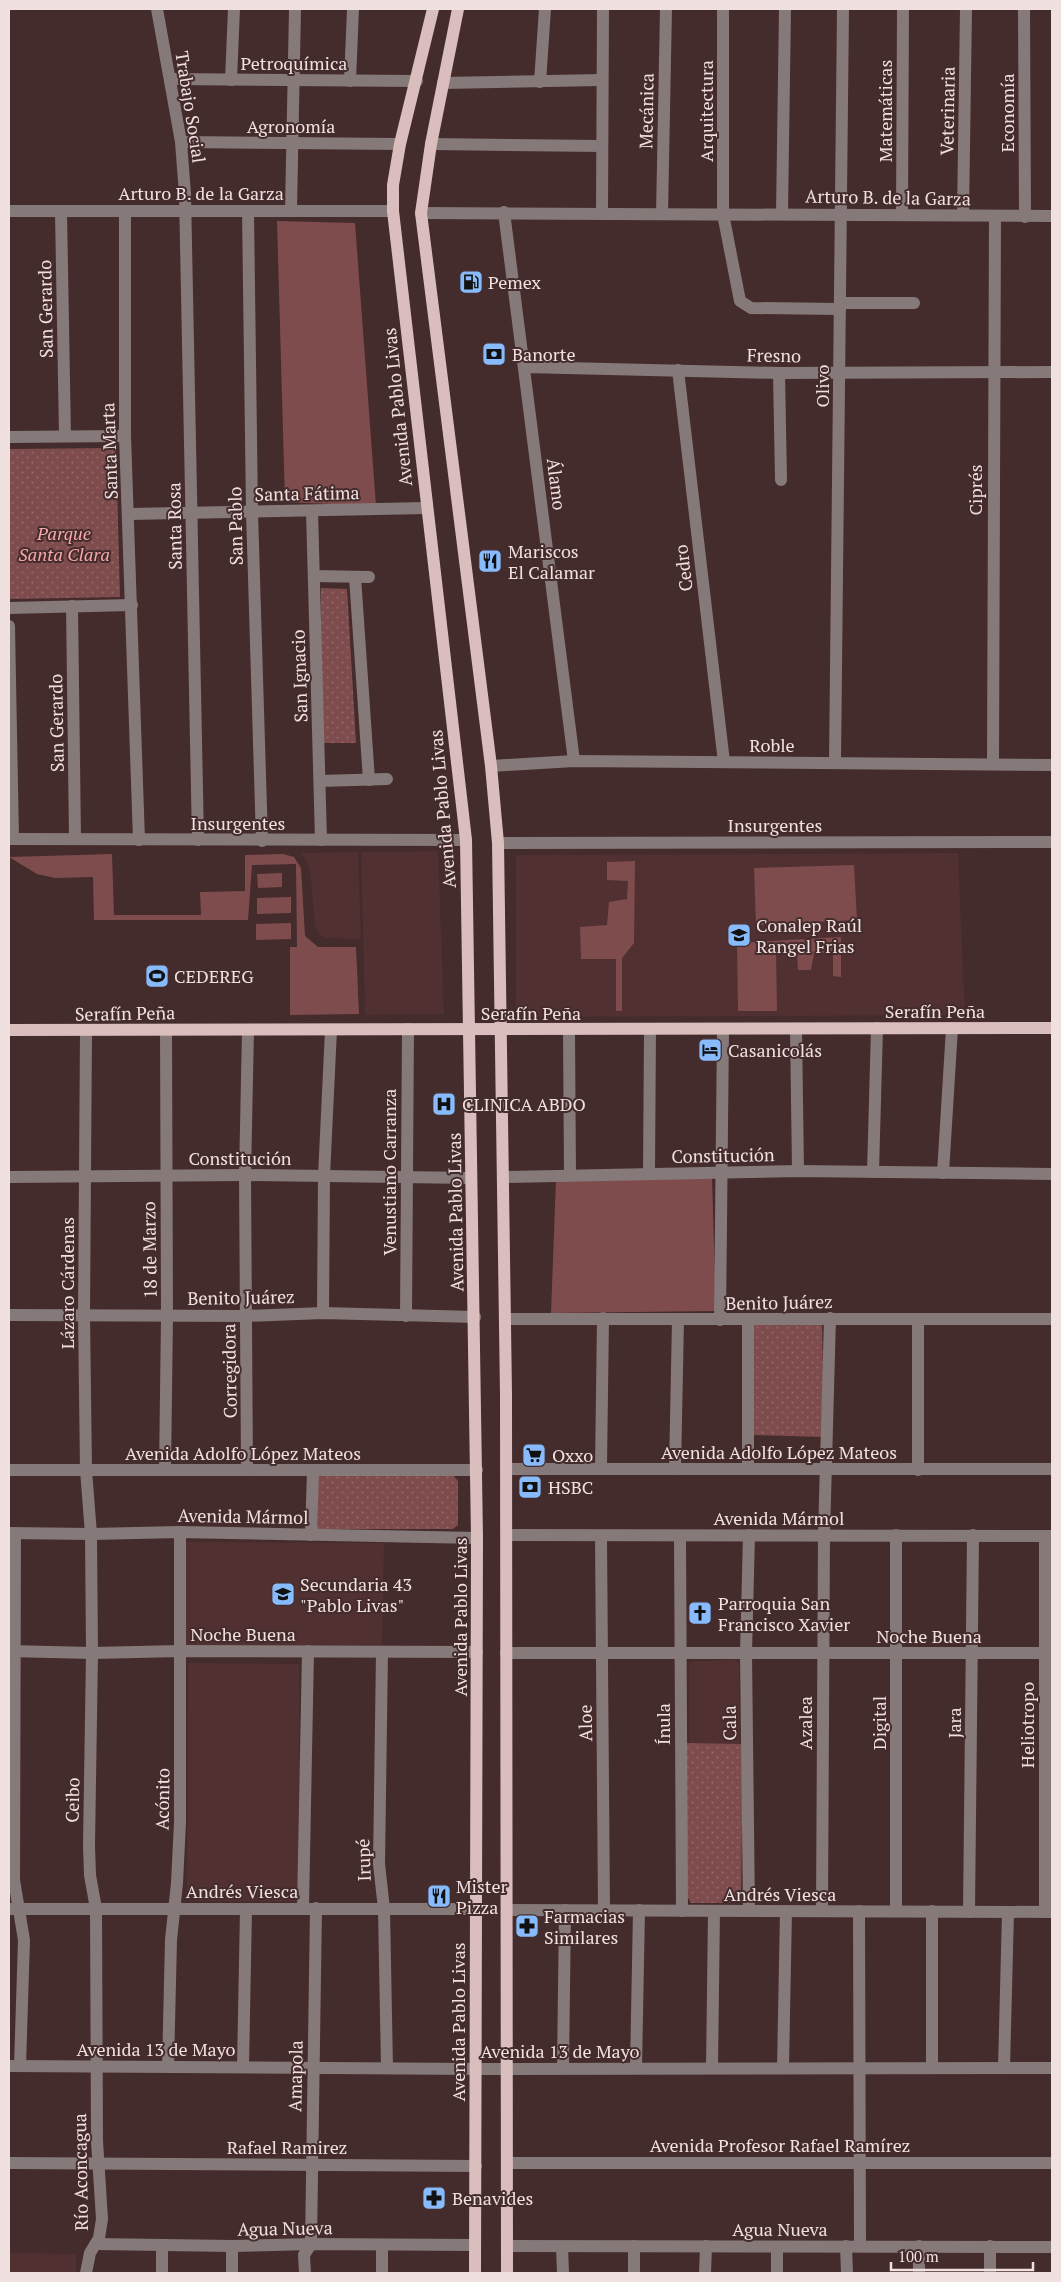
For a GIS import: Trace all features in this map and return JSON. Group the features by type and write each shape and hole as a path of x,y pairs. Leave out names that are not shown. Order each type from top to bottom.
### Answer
{"main road":[{"name":"Avenida Pablo Livas","path":"433,9 400,144 393,185 393,212 466,840 477,1470 475,2273"},
{"path":"458,9 431,144 421,213 491,766 498,843 506,1319 507,2273"},
{"name":"Serafín Peña","path":"9,1030 1052,1028"}],"street":[{"name":"Trabajo Social","path":"157,9 181,142 186,211"},
{"path":"231,80 234,9"},
{"path":"291,210 295,9"},
{"path":"350,81 352,9"},
{"path":"540,82 545,9"},
{"path":"602,9 602,213"},
{"name":"Mecánica","path":"662,214 666,9"},
{"name":"Arquitectura","path":"723,9 723,214"},
{"path":"782,213 785,9"},
{"name":"Olivo","path":"836,763 843,9"},
{"name":"Matemáticas","path":"902,214 903,9"},
{"name":"Veterinaria","path":"963,215 966,9"},
{"name":"Economía","path":"1024,9 1025,217"},
{"name":"Petroquímica","path":"170,79 417,80"},
{"path":"443,83 601,80"},
{"name":"Agronomía","path":"181,142 400,144"},
{"path":"431,144 602,146"},
{"name":"Arturo B. de la Garza","path":"9,211 291,210 393,212"},
{"name":"Santa Marta","path":"126,211 125,436 139,840"},
{"name":"Santa Rosa","path":"186,211 198,840"},
{"name":"San Pablo","path":"248,211 252,512 262,841"},
{"name":"San Gerardo","path":"60,212 65,436"},
{"name":"Álamo","path":"504,212 574,761"},
{"name":"Arturo B. de la Garza","path":"421,213 782,213 1052,216"},
{"path":"723,214 738,295 743,304 751,308 914,303"},
{"name":"Ciprés","path":"992,764 995,216"},
{"name":"Fresno","path":"524,367 779,373 1052,372"},
{"name":"Cedro","path":"678,370 724,762"},
{"path":"779,373 781,480"},
{"path":"9,437 125,436"},
{"name":"Santa Fátima","path":"129,514 426,508"},
{"name":"San Ignacio","path":"312,511 321,840"},
{"path":"314,576 369,577"},
{"path":"354,577 369,780"},
{"path":"9,608 132,605"},
{"name":"San Gerardo","path":"72,606 75,838"},
{"path":"9,626 11,839"},
{"name":"Roble","path":"491,766 574,761 1052,765"},
{"path":"320,780 387,779"},
{"name":"Insurgentes","path":"11,839 466,840"},
{"name":"Insurgentes","path":"498,843 1052,842"},
{"path":"796,1028 798,1171"},
{"path":"873,1172 877,1028"},
{"path":"943,1173 952,1028"},
{"name":"Venustiano Carranza","path":"406,1316 408,1029"},
{"name":"18 de Marzo","path":"165,1470 167,1316 166,1030"},
{"name":"Corregidora","path":"248,1030 245,1175 248,1470"},
{"path":"323,1313 324,1176 330,1030"},
{"path":"569,1030 570,1175"},
{"path":"649,1173 650,1030"},
{"path":"720,1320 723,1030"},
{"name":"Lázaro Cárdenas","path":"86,1031 83,1176 84,1315 86,1470 91,1534"},
{"name":"Constitución","path":"503,1177 798,1171 1052,1174"},
{"name":"Constitución","path":"9,1177 245,1175 471,1178"},
{"name":"Benito Juárez","path":"9,1315 246,1316 323,1313 475,1317"},
{"path":"601,1468 603,1318"},
{"name":"Azalea","path":"822,1911 822,1654 830,1318"},
{"name":"Benito Juárez","path":"506,1319 1052,1319"},
{"path":"748,1319 748,1469"},
{"path":"675,1469 678,1320"},
{"path":"918,1320 918,1470"},
{"name":"Avenida Adolfo López Mateos","path":"506,1469 1052,1469"},
{"name":"Avenida Adolfo López Mateos","path":"9,1470 477,1470"},
{"path":"311,1535 313,1471"},
{"name":"Avenida Mármol","path":"12,1533 180,1532 477,1538"},
{"name":"Acónito","path":"168,2067 170,1960 180,1822 180,1532"},
{"path":"12,1533 14,1909 24,1940 15,2066"},
{"name":"Ceibo","path":"91,1534 92,1653 89,1846 90,1875 96,1909 97,2067"},
{"name":"Avenida Mármol","path":"507,1535 680,1537 749,1535 1049,1536"},
{"name":"Cala","path":"749,1535 746,1653 749,1911"},
{"name":"Digital","path":"896,1535 896,1911"},
{"name":"Jara","path":"969,1912 973,1535"},
{"name":"Aloe","path":"601,1536 604,1910"},
{"name":"Heliotropo","path":"1049,1536 1049,1912"},
{"name":"Ínula","path":"680,1537 682,1911"},
{"name":"Noche Buena","path":"12,1651 92,1653 181,1651 477,1652"},
{"path":"302,1908 308,1651"},
{"name":"Irupé","path":"382,1652 379,1841 384,1909 387,2068"},
{"name":"Noche Buena","path":"506,1653 1048,1654"},
{"name":"Amapola","path":"305,2273 304,2255 311,2244 312,2066 316,1908"},
{"name":"Andrés Viesca","path":"14,1909 476,1909"},
{"path":"243,2067 246,1909"},
{"name":"Andrés Viesca","path":"507,1910 1049,1912"},
{"path":"564,2068 565,1910"},
{"path":"636,2068 639,1910"},
{"path":"712,2068 714,1911"},
{"path":"783,2068 786,1911"},
{"path":"859,1911 860,2246"},
{"path":"932,1912 932,2068"},
{"path":"1004,2068 1008,1912"},
{"name":"Avenida 13 de Mayo","path":"15,2066 312,2066 476,2069 1052,2068"},
{"name":"Río Aconcagua","path":"86,2273 90,2252 96,2244 102,2219 98,2163 97,2067"},
{"path":"9,2163 98,2163"},
{"name":"Rafael Ramirez","path":"98,2163 476,2166"},
{"name":"Avenida Profesor Rafael Ramírez","path":"507,2163 1052,2163"},
{"name":"Agua Nueva","path":"96,2244 232,2246 311,2244 475,2245"},
{"path":"162,2245 162,2273"},
{"path":"382,2245 382,2273"},
{"path":"232,2246 232,2273"},
{"name":"Agua Nueva","path":"507,2246 1052,2247"},
{"path":"562,2246 563,2273"},
{"path":"634,2246 634,2273"},
{"path":"706,2246 706,2273"},
{"path":"846,2246 847,2273"},
{"path":"919,2246 919,2273"},
{"path":"990,2246 990,2273"},
{"path":"777,2273 778,2247"}],"shaded area":[{"path":"438,851 444,1014 365,1015 361,852"},
{"path":"358,852 361,939 326,938 320,935 315,927 310,869 305,858 300,853"},
{"name":"Conalep Raúl Rangel Frias","path":"958,853 965,1015 516,1017 516,855"},
{"name":"Secundaria 43 \"Pablo Livas\"","path":"182,1542 384,1543 382,1645 183,1647"},
{"path":"735,1660 739,1664 740,1744 689,1743 689,1664 692,1661"},
{"path":"188,1663 299,1664 300,1898 294,1902 191,1901 187,1894"},
{"path":"9,2253 76,2254 76,2273 9,2273"}],"green space":[{"path":"277,221 355,223 376,506 285,502"},
{"name":"Parque Santa Clara","path":"116,448 120,597 9,599 9,449"},
{"path":"321,588 347,589 356,743 321,743"},
{"path":"112,854 114,915 201,915 200,892 245,891 245,855 283,854 294,857 301,868 305,936 318,947 356,947 359,1014 290,1015 290,947 297,947 296,864 252,865 248,920 94,920 93,877 55,878 37,874 9,857"},
{"path":"635,861 634,943 622,958 622,1011 616,1011 616,959 581,959 580,927 607,925 609,902 627,899 628,881 607,880 607,862"},
{"path":"854,865 857,920 756,925 754,868"},
{"path":"282,873 282,887 258,888 257,874"},
{"path":"291,897 291,913 257,914 257,898"},
{"path":"291,923 291,939 256,940 256,924"},
{"path":"841,937 841,977 833,976 833,953 814,953 811,970 798,970 797,954 776,955 777,1011 738,1011 737,943"},
{"path":"712,1178 716,1311 551,1313 556,1180"},
{"path":"822,1321 824,1437 754,1435 752,1324"},
{"path":"453,1475 458,1481 458,1525 453,1529 317,1529 318,1476"},
{"path":"686,1743 743,1744 741,1898 738,1903 691,1903 687,1896"}],"place":[{"name":"Pemex","path":"471,282"},
{"name":"Banorte","path":"494,354"},
{"name":"Mariscos El Calamar","path":"490,561"},
{"name":"Conalep Raúl Rangel Frias","path":"739,935"},
{"name":"CEDEREG","path":"157,976"},
{"name":"Casanicolás","path":"710,1050"},
{"name":"CLINICA ABDO","path":"444,1104"},
{"name":"Oxxo","path":"534,1455"},
{"name":"HSBC","path":"530,1487"},
{"name":"Secundaria 43 \"Pablo Livas\"","path":"283,1594"},
{"name":"Parroquia San Francisco Xavier","path":"700,1613"},
{"name":"Mister Pizza","path":"439,1896"},
{"name":"Farmacias Similares","path":"527,1926"},
{"name":"Benavides","path":"434,2198"}]}
